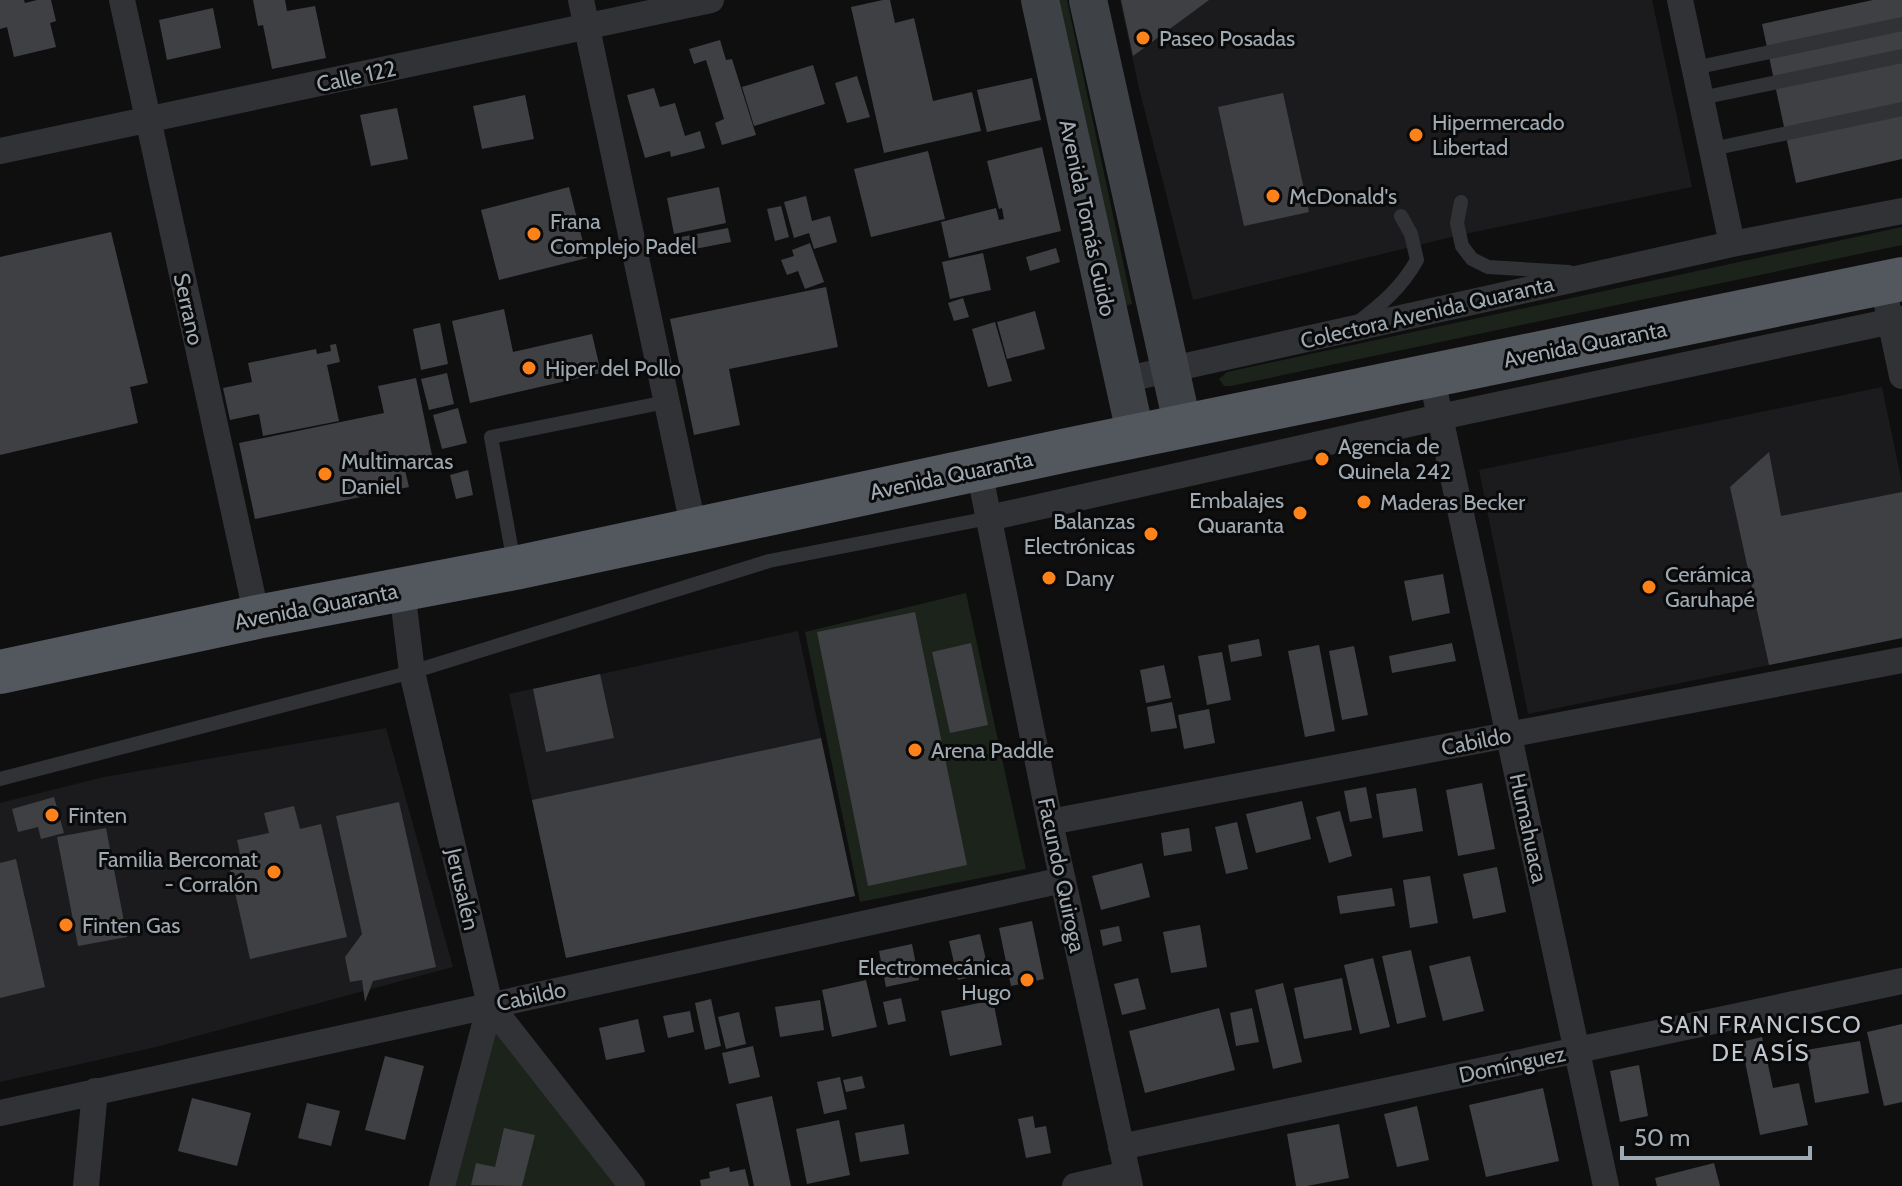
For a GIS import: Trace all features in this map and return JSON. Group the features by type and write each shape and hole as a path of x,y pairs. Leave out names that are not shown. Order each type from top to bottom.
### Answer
{"highway":[{"name":"Avenida Quaranta","path":"0,672 257,617 515,568 1431,375 1894,301"}],"main road":[{"name":"Avenida Tomás Guido","path":"1040,0 1136,437"},
{"path":"1088,0 1183,427"}],"street":[{"name":"Serrano","path":"122,0 257,617"},
{"path":"581,0 694,530"},
{"name":"Calle 122","path":"0,151 711,0"},
{"path":"1680,0 1732,244"},
{"name":"Colectora Avenida Quaranta","path":"1123,380 1732,244 1902,211"},
{"path":"989,518 1440,417 1894,301 1902,376"},
{"name":"Humahuaca","path":"1431,375 1606,1186"},
{"name":"Facundo Quiroga","path":"979,470 1050,822 1128,1180"},
{"name":"Jerusalén","path":"402,590 412,672 490,1005 442,1186"},
{"name":"Cabildo","path":"1050,822 1902,660"},
{"name":"Cabildo","path":"0,1113 1063,880"},
{"name":"Domínguez","path":"1121,1147 1902,981"},
{"path":"490,1005 632,1186"},
{"path":"86,1186 95,1091"},
{"path":"1075,1186 1128,1180"}],"lane":[{"path":"1694,68 1902,24"},
{"path":"1701,98 1902,56"},
{"path":"1712,149 1902,109"},
{"path":"1461,202 1457,223 1462,246 1472,259 1488,267 1598,274"},
{"path":"1347,330 1387,300 1407,279 1417,260 1411,234 1401,216"},
{"path":"515,568 491,437 666,402"},
{"path":"0,779 412,672 769,561 989,518"}],"shaded area":[{"path":"1048,0 1067,0 1132,304 1114,308"},
{"name":"Hipermercado Libertad","path":"1120,0 1652,0 1692,187 1460,235 1193,300"},
{"path":"1902,227 1902,245 1231,386 1224,386 1219,379 1227,372"},
{"name":"Cerámica Garuhapé","path":"1882,387 1902,483 1902,638 1528,714 1479,470"},
{"name":"Arena Paddle","path":"966,593 1026,869 860,902 805,632"},
{"path":"798,631 855,896 566,958 509,694"},
{"name":"Familia Bercomat - Corralón","path":"386,728 453,967 156,1047 0,1082 0,803 104,777"},
{"path":"494,1014 625,1186 453,1186"}],"building":[{"path":"0,0 24,0 25,3 51,0 56,21 50,23 56,47 14,57 7,27 0,29"},
{"path":"253,0 285,0 287,11 315,6 326,58 272,69 263,25 258,26"},
{"path":"890,0 895,23 914,18 933,101 972,92 981,131 884,153 851,7"},
{"name":"Paseo Posadas","path":"1121,0 1209,0 1133,56"},
{"path":"1873,0 1902,0 1902,159 1796,183 1762,24"},
{"path":"213,8 221,48 167,60 159,20"},
{"path":"720,40 726,60 732,59 756,135 722,145 715,123 724,119 706,60 694,64 689,49"},
{"path":"813,65 825,104 754,126 742,87"},
{"path":"857,76 870,117 847,123 835,83"},
{"path":"1032,78 1041,120 987,132 977,90"},
{"path":"654,88 660,107 675,103 685,136 700,131 705,148 671,157 670,151 645,158 627,95"},
{"path":"1283,93 1309,212 1244,226 1218,107"},
{"path":"525,95 534,139 482,149 473,106"},
{"path":"397,108 408,159 371,166 360,115"},
{"path":"1042,147 1061,231 949,258 941,222 996,208 999,220 1004,219 987,161"},
{"path":"928,151 945,219 871,237 854,169"},
{"name":"Frana Complejo Padel","path":"569,187 587,258 499,280 481,210"},
{"path":"719,187 726,223 674,234 667,198"},
{"path":"806,196 812,221 830,216 837,242 814,249 809,233 794,238 784,202"},
{"path":"781,206 789,237 775,241 767,209"},
{"path":"728,228 731,242 684,251 681,237"},
{"path":"111,232 148,383 130,387 138,423 0,455 0,257"},
{"path":"810,243 824,282 805,289 798,271 787,275 781,260 794,256 792,250"},
{"path":"1056,248 1060,262 1030,271 1026,257"},
{"path":"983,253 991,290 950,299 942,262"},
{"path":"826,287 838,347 729,369 740,425 694,435 670,319"},
{"path":"963,298 969,317 954,321 948,303"},
{"path":"504,309 513,352 592,334 601,373 470,403 452,321"},
{"path":"1035,311 1045,349 1007,359 997,322"},
{"path":"995,322 1012,381 988,387 972,329"},
{"path":"440,323 448,364 421,370 413,329"},
{"path":"336,344 340,362 327,365 339,421 263,436 259,414 230,420 223,388 252,382 248,363 316,349 317,354 331,351 330,345"},
{"path":"447,373 454,404 429,410 421,379"},
{"path":"416,378 433,460 404,466 409,487 255,519 239,443 384,413 378,386"},
{"path":"458,408 467,443 442,449 433,415"},
{"path":"1769,452 1781,516 1902,492 1902,638 1769,665 1730,487"},
{"path":"468,470 473,495 456,499 450,475"},
{"path":"1443,574 1450,613 1412,621 1404,581"},
{"path":"915,612 967,865 868,886 817,632"},
{"path":"1259,639 1262,656 1231,662 1228,645"},
{"path":"971,643 988,725 950,733 932,652"},
{"path":"1452,643 1456,661 1392,673 1389,656"},
{"path":"1319,645 1335,731 1305,737 1288,651"},
{"path":"1354,646 1368,715 1342,720 1329,651"},
{"path":"1222,652 1231,700 1207,705 1198,656"},
{"path":"1164,665 1171,698 1146,703 1140,670"},
{"path":"600,674 614,738 546,752 533,689"},
{"path":"1172,702 1177,728 1151,732 1147,707"},
{"path":"1209,709 1215,743 1184,749 1178,715"},
{"path":"821,738 855,896 566,958 532,800"},
{"path":"1482,783 1495,849 1458,856 1446,790"},
{"path":"1366,787 1372,818 1350,822 1344,791"},
{"path":"1416,788 1423,831 1383,838 1376,794"},
{"path":"54,797 64,833 41,839 38,827 18,832 12,809"},
{"path":"1302,801 1311,839 1256,853 1246,814"},
{"path":"399,802 436,967 373,981 365,1002 362,980 350,982 345,957 362,934 336,816"},
{"path":"294,806 300,829 321,824 347,937 250,959 228,861 241,858 237,840 269,833 264,813"},
{"path":"1340,811 1352,856 1329,863 1316,817"},
{"path":"1237,822 1248,869 1226,874 1215,827"},
{"path":"106,828 127,937 78,946 57,837"},
{"path":"1189,828 1192,851 1164,856 1161,833"},
{"path":"16,859 45,987 0,998 0,863"},
{"path":"1142,863 1150,897 1101,910 1092,876"},
{"path":"1497,867 1506,912 1473,919 1463,874"},
{"path":"1430,876 1438,923 1410,928 1403,880"},
{"path":"1392,888 1395,906 1340,914 1337,896"},
{"path":"1032,921 1044,979 1011,986 999,928"},
{"path":"1200,925 1207,967 1171,973 1163,932"},
{"path":"1119,926 1122,941 1103,946 1100,930"},
{"path":"980,934 989,973 958,980 949,941"},
{"path":"912,944 919,980 886,987 879,951"},
{"path":"1411,950 1426,1017 1397,1024 1382,956"},
{"path":"1470,956 1484,1011 1443,1021 1429,966"},
{"path":"1373,958 1390,1027 1360,1034 1344,965"},
{"path":"1138,978 1146,1009 1122,1015 1114,984"},
{"path":"1342,978 1352,1030 1304,1039 1294,988"},
{"path":"866,980 877,1027 832,1037 822,990"},
{"path":"1283,983 1302,1062 1273,1069 1255,990"},
{"path":"901,998 906,1021 888,1025 883,1002"},
{"path":"711,999 721,1046 705,1050 695,1003"},
{"path":"820,1000 824,1030 780,1037 775,1007"},
{"path":"993,1000 1002,1045 950,1056 941,1011"},
{"path":"1219,1008 1235,1070 1145,1093 1129,1031"},
{"path":"1252,1008 1259,1042 1236,1046 1230,1013"},
{"path":"690,1011 694,1032 668,1038 663,1016"},
{"path":"739,1012 746,1044 726,1049 718,1017"},
{"path":"638,1019 645,1052 606,1060 599,1028"},
{"path":"1902,1024 1902,1102 1884,1106 1867,1032"},
{"path":"1762,1037 1773,1088 1799,1083 1808,1125 1760,1135 1741,1042"},
{"path":"1860,1041 1869,1093 1815,1103 1806,1050"},
{"path":"753,1046 760,1077 729,1084 722,1053"},
{"path":"385,1056 424,1066 405,1140 365,1130"},
{"path":"1639,1065 1648,1116 1620,1122 1610,1071"},
{"path":"862,1076 865,1088 846,1092 843,1080"},
{"path":"840,1077 847,1109 824,1114 817,1082"},
{"path":"1543,1088 1559,1161 1486,1177 1469,1105"},
{"path":"772,1096 791,1186 754,1186 736,1104"},
{"path":"192,1098 251,1113 237,1166 178,1151"},
{"path":"307,1103 340,1111 331,1146 298,1138"},
{"path":"1417,1106 1429,1160 1397,1167 1384,1114"},
{"path":"1033,1116 1035,1128 1046,1126 1051,1153 1026,1158 1018,1119"},
{"path":"839,1120 850,1175 807,1184 796,1129"},
{"path":"904,1124 909,1154 860,1162 855,1133"},
{"path":"1339,1124 1349,1178 1296,1186 1287,1134"},
{"path":"504,1128 535,1135 522,1186 471,1185 476,1163 495,1167"},
{"path":"1714,1163 1720,1186 1657,1186 1655,1178"},
{"path":"729,1167 730,1172 745,1169 749,1186 701,1186 700,1180 710,1178 709,1172"}],"place":[{"name":"Paseo Posadas","path":"1143,38"},
{"name":"Hipermercado Libertad","path":"1416,135"},
{"name":"McDonald's","path":"1273,196"},
{"name":"Frana Complejo Padel","path":"534,234"},
{"name":"Hiper del Pollo","path":"529,368"},
{"name":"Agencia de Quinela 242","path":"1322,459"},
{"name":"Multimarcas Daniel","path":"325,474"},
{"name":"Maderas Becker","path":"1364,502"},
{"name":"Embalajes Quaranta","path":"1300,513"},
{"name":"Balanzas Electrónicas","path":"1151,534"},
{"name":"Dany","path":"1049,578"},
{"name":"Cerámica Garuhapé","path":"1649,587"},
{"name":"Arena Paddle","path":"915,750"},
{"name":"Finten","path":"52,815"},
{"name":"Familia Bercomat - Corralón","path":"274,872"},
{"name":"Finten Gas","path":"66,925"},
{"name":"Electromecánica Hugo","path":"1027,980"}],"district":[{"name":"SAN FRANCISCO DE ASÍS","path":"1761,1039"}]}
